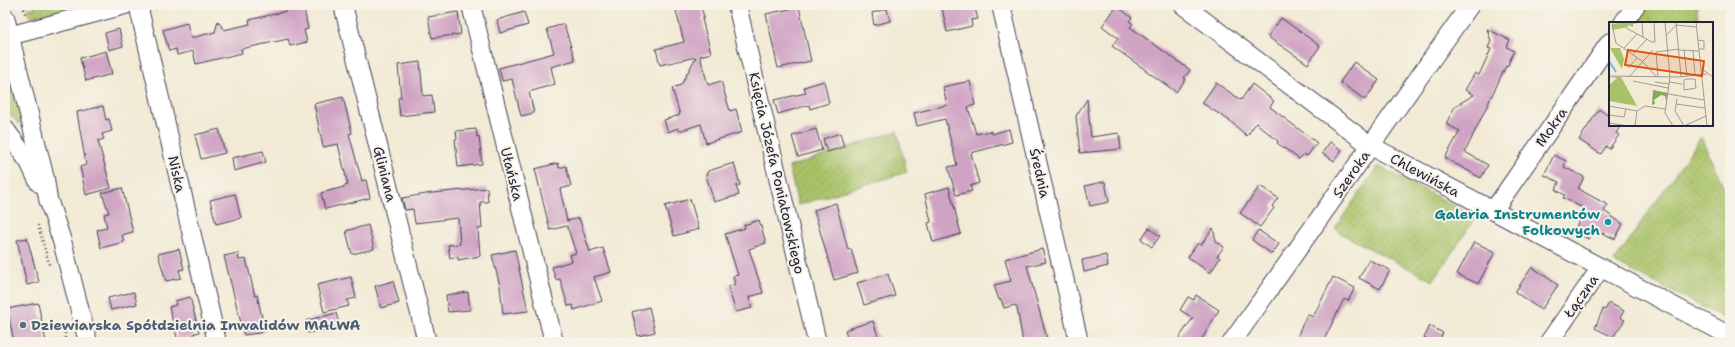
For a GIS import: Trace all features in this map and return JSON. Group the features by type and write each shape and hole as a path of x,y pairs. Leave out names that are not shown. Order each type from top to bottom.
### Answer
{"street":[{"path":"7,37 125,5"},
{"name":"Niska","path":"140,5 140,13 217,342"},
{"name":"Gliniana","path":"343,5 427,342"},
{"name":"Ułańska","path":"471,5 554,342"},
{"name":"Księcia Józefa Poniatowskiego","path":"737,5 817,342"},
{"name":"Średnia","path":"1001,5 1078,342"},
{"name":"Chlewińska","path":"1183,5 1371,146 1600,269 1730,336"},
{"name":"Szeroka","path":"1232,342 1470,5"},
{"path":"1624,22 1636,5"},
{"path":"5,17 7,37 46,179 48,199"},
{"name":"Mokra","path":"1493,211 1609,43"},
{"path":"5,129 29,162 48,199 62,242 88,342"},
{"name":"Łączna","path":"1548,342 1600,269"}],"path":[{"path":"24,8 35,5"},
{"path":"37,223 52,273"},
{"path":"65,321 65,342"}],"green space":[{"path":"43,5 97,5 39,20 38,15 31,17 29,16 28,9"},
{"path":"1644,5 1697,5 1698,22 1633,22"},
{"path":"5,59 22,122 19,124 5,109"},
{"path":"897,131 907,172 798,205 789,167"},
{"path":"1701,137 1730,202 1730,321 1614,262"},
{"path":"1378,166 1476,217 1433,281 1340,233 1335,228"}],"building":[{"path":"286,5 300,5 301,8 304,8 308,29 304,30 307,42 290,46 288,39 241,49 242,53 196,64 193,51 177,55 176,49 169,51 163,30 187,23 191,38 215,32 218,21 224,30 250,24 249,20 287,11"},
{"path":"679,5 701,5 704,18 702,19 711,53 700,56 708,85 721,81 730,111 736,109 742,132 706,143 701,124 679,131 678,128 668,132 664,120 680,115 672,88 681,85 696,57 660,65 656,49 684,42 676,11 680,9"},
{"path":"952,5 974,5 978,19 971,20 972,26 947,32 942,8"},
{"path":"1117,6 1132,18 1129,21 1133,24 1130,27 1190,70 1184,78 1186,79 1176,92 1112,46 1118,38 1102,26"},
{"path":"799,7 811,61 778,68 766,14"},
{"path":"887,9 890,21 874,25 872,13"},
{"path":"458,12 461,34 432,38 428,17"},
{"path":"524,12 528,25 500,33 497,20"},
{"path":"1281,18 1320,46 1308,64 1268,37"},
{"path":"564,24 575,60 551,67 555,84 529,92 534,113 521,116 512,79 502,81 499,68 554,53 547,29"},
{"path":"119,29 123,46 109,50 105,33"},
{"path":"1487,29 1510,40 1507,47 1514,51 1465,152 1488,165 1481,178 1445,158 1460,131 1446,124 1455,106 1474,95 1465,90 1475,73 1479,75 1491,49 1488,48 1491,41"},
{"path":"106,51 112,74 86,81 80,58"},
{"path":"420,62 423,96 432,95 434,112 400,116 398,98 401,98 398,65"},
{"path":"1354,62 1379,80 1365,100 1340,82"},
{"path":"824,81 829,103 810,109 809,105 778,114 774,100 806,93 804,87"},
{"path":"970,81 975,105 968,107 976,134 991,131 992,134 1009,129 1012,142 971,153 979,183 970,186 972,191 956,195 948,167 957,165 945,119 917,126 914,113 947,105 943,87"},
{"path":"1216,83 1241,100 1252,84 1274,101 1270,107 1317,143 1307,156 1304,154 1299,159 1277,143 1278,141 1256,123 1247,136 1230,121 1202,103"},
{"path":"343,97 352,133 349,134 362,181 366,180 370,198 325,209 321,193 348,185 338,144 323,147 314,104"},
{"path":"1087,99 1091,137 1119,133 1121,149 1080,153 1076,116"},
{"path":"103,106 106,120 109,119 112,131 102,134 104,139 98,141 111,188 86,195 80,167 86,165 77,112"},
{"path":"1599,109 1609,116 1609,126 1620,126 1616,133 1619,135 1609,149 1606,146 1601,154 1579,140"},
{"path":"219,129 225,153 201,159 195,135"},
{"path":"476,129 477,137 479,136 482,164 458,167 455,139 457,139 456,131"},
{"path":"816,129 822,150 798,157 792,136"},
{"path":"840,133 844,147 827,152 823,139"},
{"path":"1330,142 1342,150 1334,161 1322,153"},
{"path":"263,151 266,162 234,171 232,158"},
{"path":"1554,155 1566,161 1564,167 1584,177 1578,189 1608,205 1604,211 1623,224 1615,239 1602,233 1600,235 1593,231 1589,239 1574,231 1585,209 1563,198 1565,195 1556,190 1559,182 1544,175"},
{"path":"558,163 559,168 566,166 571,186 560,189 567,221 579,218 590,252 603,248 611,272 594,277 602,301 574,310 573,305 568,306 560,279 556,280 552,267 572,261 570,255 576,253 567,226 550,230 535,169"},
{"path":"734,163 740,185 736,186 739,195 714,202 706,175 708,171"},
{"path":"1105,182 1109,202 1090,206 1085,186"},
{"path":"1260,186 1278,198 1272,206 1274,208 1260,227 1240,213"},
{"path":"949,187 961,234 933,242 928,223 931,222 925,194"},
{"path":"122,188 133,232 122,235 124,242 101,248 97,230 107,228 104,214 109,213 102,193"},
{"path":"487,188 488,202 480,202 482,228 478,229 480,256 458,260 458,257 450,258 448,245 460,244 458,218 415,223 413,209 405,210 402,198 432,193"},
{"path":"235,194 241,218 216,224 210,200"},
{"path":"690,199 699,229 674,236 665,206"},
{"path":"836,203 848,250 851,249 858,273 834,280 814,210"},
{"path":"759,220 766,243 749,249 763,293 749,297 752,308 736,312 728,287 735,284 733,276 738,275 725,234 745,228 744,225"},
{"path":"368,225 374,249 352,254 346,231"},
{"path":"1149,228 1160,236 1152,247 1141,239"},
{"path":"1213,228 1216,241 1224,247 1217,256 1220,258 1210,273 1188,257 1198,243 1201,245"},
{"path":"1258,230 1279,244 1272,254 1252,240"},
{"path":"27,238 39,282 27,285 17,240"},
{"path":"1474,242 1495,252 1478,284 1457,274"},
{"path":"179,249 184,269 179,270 181,278 166,281 158,254"},
{"path":"1042,249 1046,262 1027,266 1048,342 1023,342 1017,308 1015,305 1004,308 1001,299 999,300 994,285 1011,281 1005,259"},
{"path":"515,250 528,311 503,314 500,286 492,255"},
{"path":"238,253 239,260 246,259 255,296 257,295 265,331 259,333 244,335 224,256"},
{"path":"1106,255 1108,266 1084,272 1082,260"},
{"path":"1369,260 1390,270 1380,289 1359,278"},
{"path":"1532,267 1558,285 1541,310 1515,292"},
{"path":"888,274 895,296 864,305 857,283"},
{"path":"351,277 356,298 347,300 349,306 324,312 317,285"},
{"path":"1333,277 1355,288 1348,301 1344,299 1323,342 1295,342 1307,314 1313,317"},
{"path":"393,281 399,303 381,308 375,286"},
{"path":"134,292 137,304 111,310 108,298"},
{"path":"468,292 470,310 448,312 446,295"},
{"path":"1196,295 1219,310 1200,342 1176,342 1193,318 1180,310 1188,297 1194,300"},
{"path":"190,297 199,332 193,334 194,337 178,341 169,307 176,305 175,301"},
{"path":"38,303 46,342 14,342 7,309"},
{"path":"1609,303 1624,311 1620,318 1625,320 1613,337 1595,328 1603,309 1605,310"},
{"path":"649,307 655,332 638,336 632,312"},
{"path":"336,313 340,327 308,333 305,321"},
{"path":"873,321 879,339 869,342 848,342 845,330"},
{"path":"1430,326 1443,333 1438,342 1430,342 1424,338"}],"place":[{"name":"Galeria Instrumentów Folkowych","path":"1608,222"},
{"name":"Dziewiarska Spółdzielnia Inwalidów MALWA","path":"23,325"}]}
